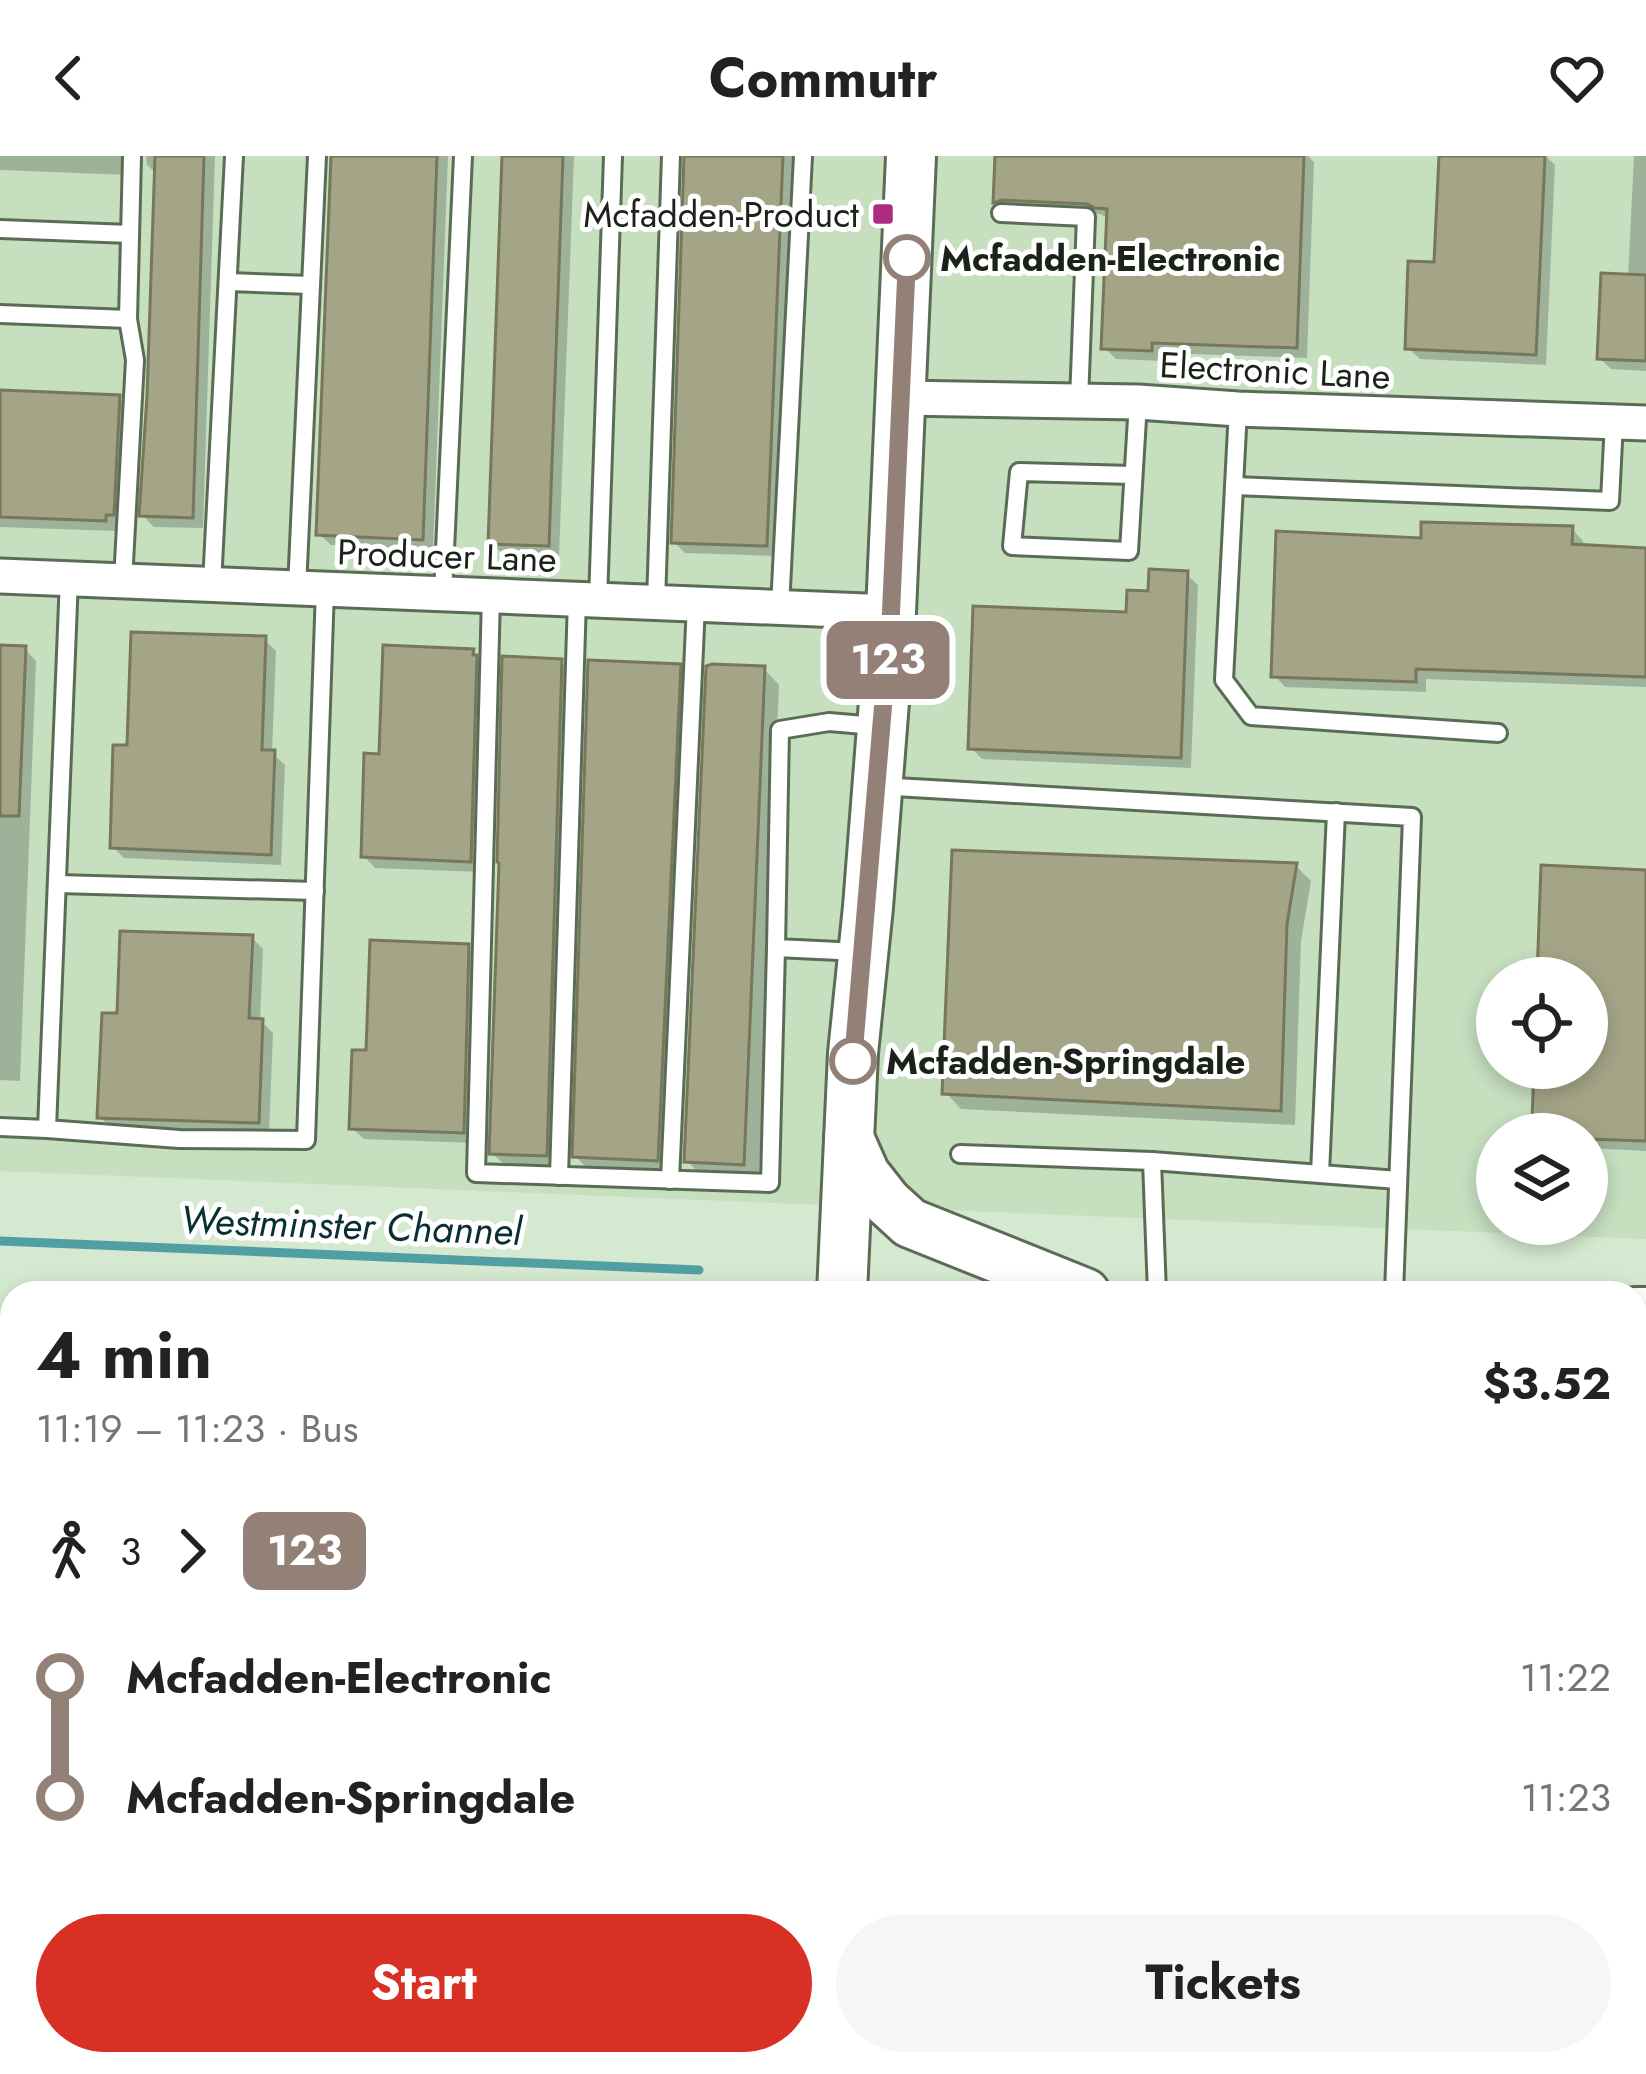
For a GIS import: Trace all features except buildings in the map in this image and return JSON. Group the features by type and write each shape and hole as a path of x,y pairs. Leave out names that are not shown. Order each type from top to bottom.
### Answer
{"street":[{"path":"843,1281 854,1053 891,612 911,156"},
{"name":"Electronic Lane","path":"901,398 1138,402 1630,423"},
{"name":"Producer Lane","path":"0,576 891,612"},
{"path":"849,1138 865,1174 910,1223 1054,1281"}],"lane":[{"path":"123,581 135,360 128,319 132,156"},
{"path":"212,584 233,156"},
{"path":"0,1127 178,1139 306,1140 315,891 311,285 317,156"},
{"path":"442,594 464,156"},
{"path":"559,1176 613,156"},
{"path":"656,602 671,156"},
{"path":"780,607 803,156"},
{"path":"1000,213 1086,217 1079,401"},
{"path":"0,229 130,234"},
{"path":"229,282 311,285"},
{"path":"0,314 128,319"},
{"path":"1133,475 1019,472 1012,546 1129,551 1138,402"},
{"path":"1238,409 1224,680 1251,716 1498,733"},
{"path":"1234,486 1610,501 1630,423"},
{"path":"47,1129 69,578"},
{"path":"491,596 476,1173 770,1183 780,730 829,722 883,727"},
{"path":"670,1180 697,604"},
{"path":"878,786 1412,817 1394,1281"},
{"path":"1320,1174 1336,812"},
{"path":"58,884 315,891"},
{"path":"776,948 863,952"},
{"path":"960,1154 1152,1161 1398,1180"},
{"path":"1152,1161 1156,1281"}],"shaded area":[{"path":"0,156 1646,156 1646,1239 1608,1237 1608,1113 1476,1113 1476,1232 0,1171"}],"waterway":[{"name":"Westminster Channel","path":"0,1241 699,1270"}],"bus line":[{"name":"123","path":"853,1061 891,612 907,258"}],"place":[{"name":"Mcfadden-Product","path":"883,214"},
{"name":"Mcfadden-Electronic","path":"907,258"},
{"name":"Mcfadden-Springdale","path":"853,1061"}]}
